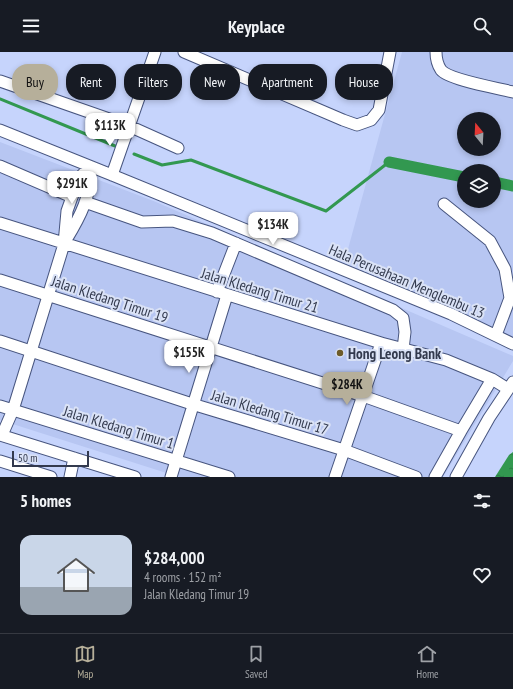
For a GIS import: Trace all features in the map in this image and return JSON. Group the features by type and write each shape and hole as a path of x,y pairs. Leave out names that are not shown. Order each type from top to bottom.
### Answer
{"street":[{"path":"112,174 154,52"},
{"path":"436,52 437,63 442,71 451,77 513,92"},
{"path":"188,53 343,120 357,124 371,120 379,110 387,53"},
{"path":"0,81 129,126 178,148"},
{"name":"Hala Perusahaan Menglembu 13","path":"0,130 90,167 112,174 451,314 513,344"},
{"path":"0,166 72,197"},
{"path":"90,167 81,176 72,197 68,211 64,244 30,350 13,410 1,435 135,477"},
{"path":"64,244 80,217 91,181 90,167"},
{"path":"85,202 142,222 173,221 212,233 393,310 403,318 405,332 403,349"},
{"path":"444,204 490,241 505,269 510,298 496,335"},
{"name":"Jalan Kledang Timur 21","path":"0,223 381,343 446,360 510,386"},
{"path":"171,477 210,347 222,293 236,243"},
{"name":"Jalan Kledang Timur 19","path":"0,280 363,396 461,431"},
{"name":"Jalan Kledang Timur 17","path":"0,341 192,404 344,450 416,477"},
{"path":"335,477 381,343"},
{"path":"435,477 492,379"},
{"path":"456,477 510,386"},
{"name":"Jalan Kledang Timur 1","path":"0,406 229,477"},
{"path":"70,477 74,458"},
{"path":"0,461 51,477"}],"shaded area":[{"path":"402,52 513,52 513,337 345,260 389,100 393,100 393,85"},
{"path":"0,142 156,202 513,356 513,361 443,477 179,477 0,420"}],"water":[{"path":"513,452 513,477 495,477 509,455"}],"waterway":[{"path":"0,99 115,146"},
{"path":"134,154 162,165 191,160 326,211 389,162"},
{"path":"389,162 457,176"},
{"path":"501,183 513,186"}],"place":[{"name":"Hong Leong Bank","path":"340,353"}]}
